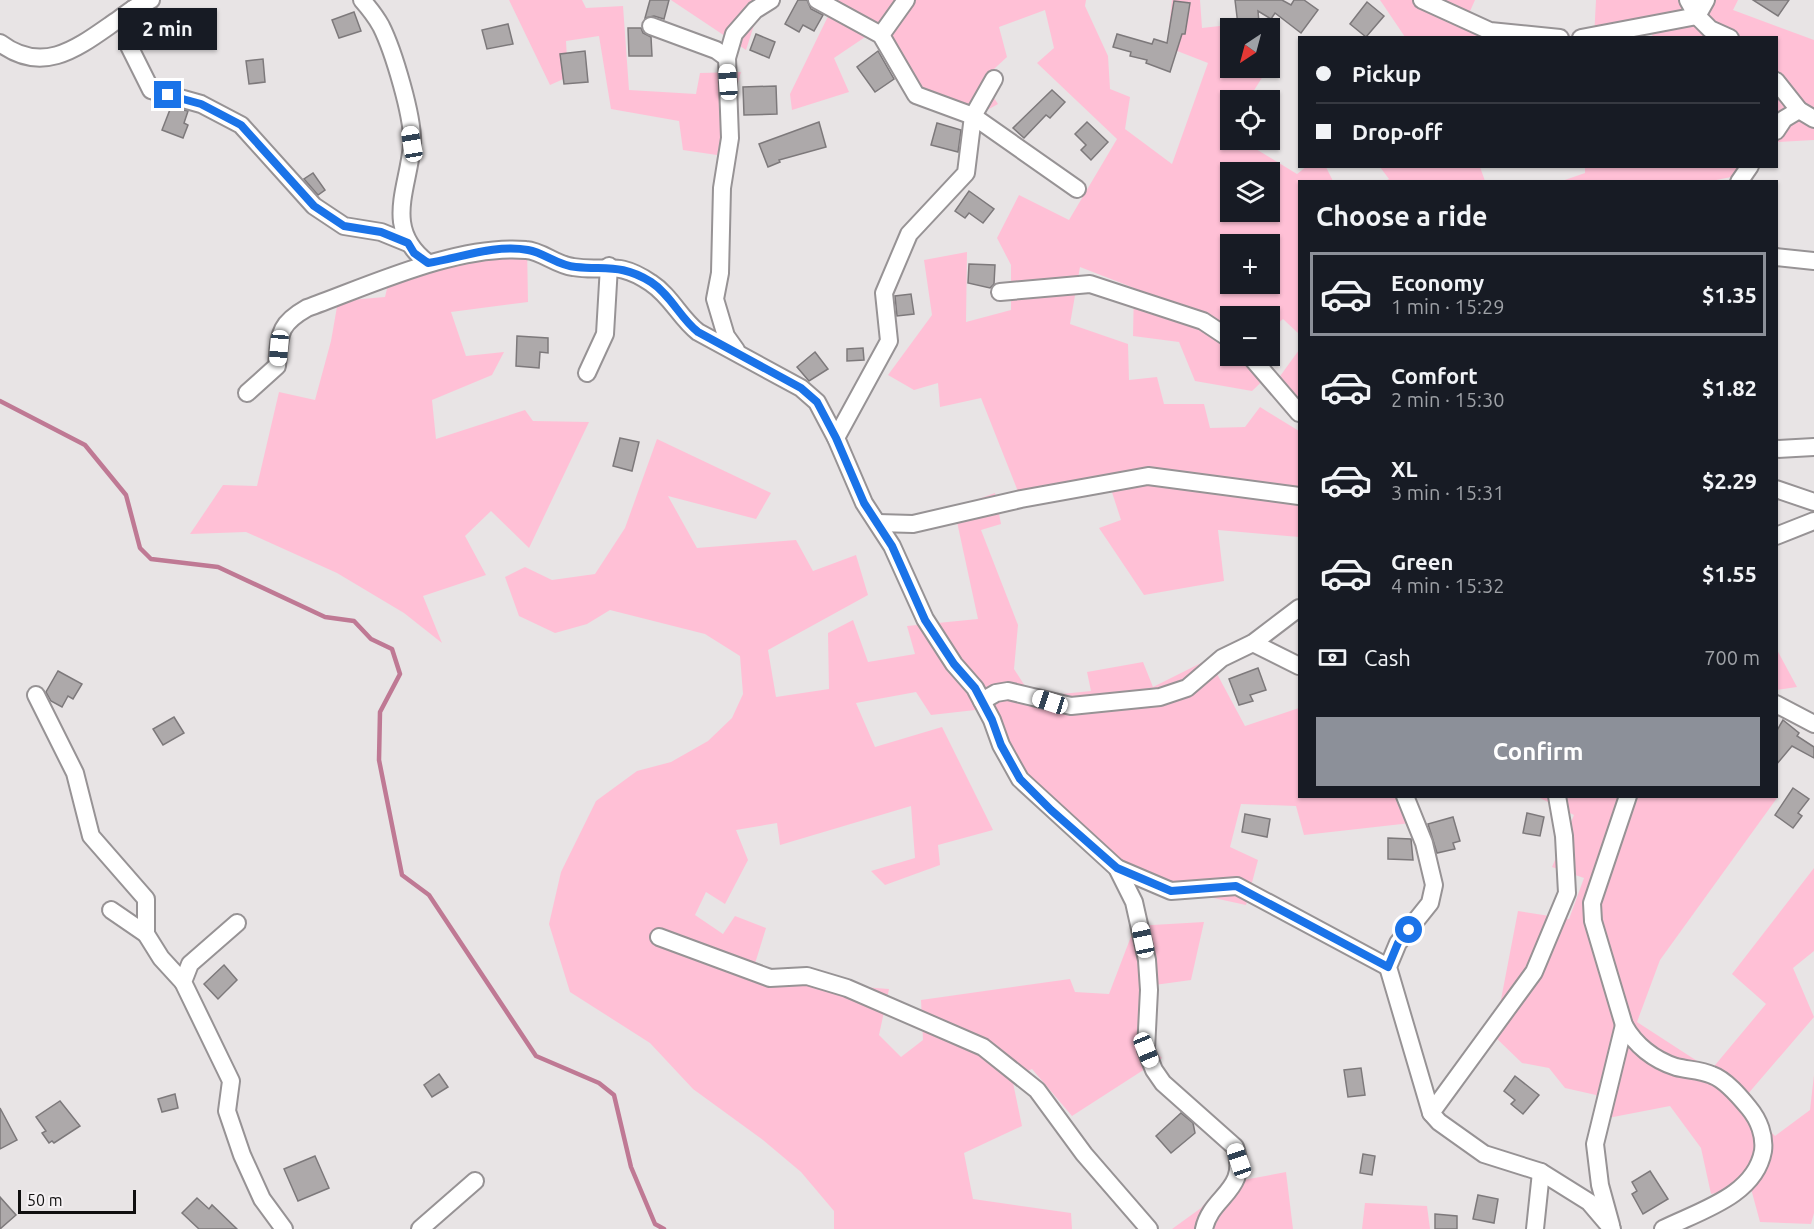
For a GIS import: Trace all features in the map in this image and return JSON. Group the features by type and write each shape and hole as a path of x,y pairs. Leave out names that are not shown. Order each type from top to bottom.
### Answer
{"street":[{"path":"362,0 381,26 404,95 412,144 400,208 408,243 414,253 428,263"},
{"path":"737,351 726,336 716,299 720,273 722,188 730,138 727,58 734,34 751,5 771,0"},
{"path":"817,0 881,35 916,95 973,116 1077,189"},
{"path":"881,35 906,0"},
{"path":"1422,0 1490,31 1540,36"},
{"path":"1688,0 1697,16 1710,29 1729,36"},
{"path":"1592,36 1697,16 1706,0"},
{"path":"145,2 129,46 151,90 201,104 241,125 314,206 344,226 381,232 408,243"},
{"path":"0,43 15,54 52,59 87,40 145,2"},
{"path":"651,26 716,50 727,58"},
{"path":"836,438 889,340 884,293 909,234 966,173 973,116 994,79"},
{"path":"1778,83 1807,114 1784,120 1778,128"},
{"path":"247,393 277,366 280,331 294,316 307,308 428,263 491,249 528,250 573,267 609,266 628,270 651,282 668,295 691,326 801,388 817,402 836,438 864,503 892,546 925,620 940,645 975,688 1001,745 1020,779 1117,868 1171,891 1236,886 1388,967"},
{"path":"1778,257 1814,261"},
{"path":"587,373 606,334 609,266"},
{"path":"1000,292 1090,284 1203,321 1220,332"},
{"path":"1259,366 1298,412"},
{"path":"1778,448 1814,447"},
{"path":"878,523 913,524 1021,499 1148,476 1298,496"},
{"path":"1778,490 1814,502"},
{"path":"1778,535 1814,521"},
{"path":"982,701 996,693 1008,691 1071,706 1161,697 1187,688 1222,658 1253,643 1298,609"},
{"path":"1253,643 1298,666"},
{"path":"36,695 75,773 91,836 146,899 146,934"},
{"path":"1778,705 1814,724"},
{"path":"1406,798 1424,843 1434,885 1430,903 1398,943 1388,967 1431,1113 1439,1122 1484,1154 1540,1172 1589,1202 1612,1229"},
{"path":"1431,1113 1534,972 1567,893 1564,836 1557,798"},
{"path":"1627,798 1592,903 1593,921 1624,1025 1632,1039 1648,1053 1674,1066 1713,1075 1739,1095 1756,1116 1764,1142 1756,1173 1744,1186 1663,1229"},
{"path":"1117,868 1134,902 1147,960 1149,990 1146,1050 1154,1070 1164,1083 1234,1147 1239,1161 1239,1175 1204,1229"},
{"path":"111,910 146,934 161,958 183,982 231,1081 227,1111 242,1155 262,1199 284,1229"},
{"path":"183,982 190,964 237,922"},
{"path":"659,937 770,978 807,976 847,988 982,1047 1037,1090 1084,1154 1149,1229"},
{"path":"1612,1229 1600,1185 1595,1144 1624,1025"},
{"path":"1535,1229 1540,1172"},
{"path":"420,1229 475,1181"}],"shaded area":[{"path":"509,0 582,0 586,8 623,6 629,90 696,94 700,73 741,72 717,155 683,150 679,121 611,109 599,36 566,41 568,77 550,85"},
{"path":"671,0 762,0 746,50"},
{"path":"832,0 1086,0 1085,6 1108,56 1110,89 1130,97 1125,129 1172,164 1208,63 1167,47 1172,0 1200,0 1202,28 1220,26 1220,78 1262,78 1254,90 1220,90 1220,150 1257,150 1277,162 1220,162 1220,222 1280,222 1280,164 1297,174 1305,168 1326,168 1332,180 1298,180 1298,333 1283,319 1280,322 1280,306 1220,306 1220,366 1270,366 1274,370 1252,391 1195,381 1179,342 1133,336 1134,288 1080,267 1070,324 1128,344 1129,380 1157,377 1164,404 1204,404 1210,428 1245,427 1260,407 1298,430 1298,537 1218,530 1224,581 1144,595 1099,528 1121,520 1107,477 1019,494 981,398 940,407 938,383 914,390 888,375 932,315 924,260 967,252 966,322 1011,310 1011,265 997,238 1019,195 1069,220 1117,139 1037,63 1054,48 1045,10 999,27 1007,57 982,80 998,104 980,114 928,96 883,25 834,58 849,92 792,110 790,94 835,2"},
{"path":"1380,0 1475,0 1467,18 1532,36 1404,36"},
{"path":"1596,0 1738,0 1733,10 1814,40 1814,140 1778,142 1778,36 1652,36 1652,34 1594,36"},
{"path":"1381,168 1480,168 1485,180 1387,180 1389,179"},
{"path":"1585,168 1753,168 1752,173 1716,180 1565,180 1585,173"},
{"path":"527,245 528,302 451,312 466,356 504,352 492,375 432,400 436,439 525,410 533,421 589,422 529,548 491,511 465,536 486,575 423,596 442,643 404,613 337,573 246,532 190,534 223,485 257,486 279,392 315,400 331,341 338,301 385,297 391,272"},
{"path":"1298,351 1298,397 1278,379"},
{"path":"657,439 771,493 756,519 668,496 697,548 796,540 813,571 856,555 868,595 768,650 776,697 829,689 828,633 853,620 868,662 915,654 907,626 978,619 954,508 995,493 1001,524 981,530 1018,625 1014,669 1032,697 1091,691 1087,672 1143,662 1153,687 1209,659 1245,726 1298,708 1298,798 1401,798 1411,823 1304,835 1296,806 1241,804 1230,847 1258,860 1246,905 1140,882 1019,787 984,709 931,715 916,692 856,703 875,747 942,727 993,830 938,845 940,865 885,885 871,871 915,858 911,806 780,845 777,823 736,830 748,860 725,904 706,892 695,915 723,934 735,916 766,928 753,970 796,982 889,989 879,1035 901,1057 923,1040 921,1000 1070,979 1075,992 1109,994 1135,926 1204,922 1191,980 1140,987 1144,1041 1162,1058 1072,1116 1032,1069 1012,1078 1022,1126 964,1153 973,1199 1071,1213 1072,1229 834,1229 834,1211 801,1172 763,1140 693,1089 650,1043 570,992 549,924 561,872 596,801 637,771 671,762 708,741 732,718 743,694 740,656 705,634 610,610 587,624 555,633 519,616 505,577 525,567 552,580 595,574 625,528"},
{"path":"1778,652 1797,687 1778,690"},
{"path":"1540,798 1777,798 1660,960 1637,1022 1711,1070 1766,1004 1732,974 1814,868 1814,951 1793,968 1814,1017 1741,1102 1775,1136 1810,1110 1814,1075 1814,1213 1811,1224 1760,1222 1750,1185 1711,1194 1701,1148 1670,1106 1608,1118 1596,1095 1565,1088 1549,1068 1522,1063 1494,1036 1518,911 1569,919 1584,878 1552,867 1574,815"},
{"path":"1286,1172 1293,1229 1172,1229 1201,1208 1222,1184"},
{"path":"1365,1203 1427,1206 1430,1229 1362,1229"}],"building":[{"path":"650,0 669,0 664,19 654,16 645,18"},
{"path":"798,0 807,0 811,9 823,15 814,31 803,25 799,32 785,24"},
{"path":"1235,0 1282,0 1291,5 1294,0 1304,0 1318,10 1301,33 1275,13 1272,18 1258,11 1259,18 1237,18"},
{"path":"1753,0 1789,0 1778,16"},
{"path":"1174,1 1190,3 1185,34 1182,34 1170,72 1146,63 1147,60 1130,56 1131,52 1113,47 1117,34 1152,44 1154,39 1167,43"},
{"path":"1367,2 1384,16 1367,36 1350,24"},
{"path":"354,12 361,31 339,38 332,20"},
{"path":"508,24 513,44 487,49 482,30"},
{"path":"628,28 641,28 643,33 651,37 652,56 629,56"},
{"path":"756,34 775,42 769,58 750,50"},
{"path":"585,51 588,82 564,84 560,54"},
{"path":"878,51 894,79 875,92 857,67"},
{"path":"263,59 265,82 249,84 246,61"},
{"path":"776,86 777,114 744,115 743,87"},
{"path":"1052,90 1065,102 1050,118 1046,115 1024,138 1013,128"},
{"path":"171,107 188,111 184,123 188,125 183,138 162,130"},
{"path":"819,122 826,147 779,160 780,162 768,167 759,144"},
{"path":"1087,122 1108,142 1091,160 1081,150 1086,145 1075,134"},
{"path":"937,123 961,130 958,152 931,145"},
{"path":"313,173 325,190 318,195 304,179"},
{"path":"969,191 994,209 983,223 969,213 965,218 955,211"},
{"path":"969,264 995,265 994,284 990,288 968,283"},
{"path":"911,294 914,314 897,316 895,296"},
{"path":"517,336 548,338 548,353 540,352 539,368 516,366"},
{"path":"863,348 864,360 847,361 847,349"},
{"path":"815,352 828,369 809,381 797,367"},
{"path":"620,438 639,442 632,471 613,466"},
{"path":"1258,668 1266,690 1250,695 1253,701 1239,705 1229,679"},
{"path":"58,671 82,684 73,699 68,696 62,707 51,701 46,692"},
{"path":"174,717 184,733 163,745 153,729"},
{"path":"1783,720 1799,733 1797,736 1814,747 1814,758 1792,746 1778,763 1778,729"},
{"path":"1793,788 1809,799 1798,813 1802,816 1793,828 1775,815"},
{"path":"1527,813 1544,817 1540,836 1523,833"},
{"path":"1245,814 1270,819 1267,837 1242,832"},
{"path":"1453,817 1460,841 1453,843 1455,849 1437,853 1428,824"},
{"path":"1388,838 1411,839 1413,860 1388,859"},
{"path":"224,965 237,980 218,999 204,984"},
{"path":"1361,1068 1365,1095 1348,1097 1344,1070"},
{"path":"439,1074 448,1087 432,1097 424,1085"},
{"path":"1515,1076 1539,1095 1523,1114 1511,1104 1515,1100 1504,1091"},
{"path":"175,1094 178,1108 162,1112 158,1099"},
{"path":"60,1101 80,1126 54,1143 52,1141 49,1143 42,1133 46,1131 36,1117"},
{"path":"0,1108 17,1140 0,1149"},
{"path":"1181,1113 1193,1123 1195,1133 1171,1153 1156,1136"},
{"path":"1363,1154 1375,1156 1372,1175 1360,1173"},
{"path":"315,1156 329,1188 298,1201 284,1169"},
{"path":"1650,1171 1668,1199 1643,1214 1632,1194 1637,1191 1632,1182"},
{"path":"1478,1195 1498,1199 1494,1223 1473,1219"},
{"path":"0,1197 16,1215 0,1229"},
{"path":"197,1198 209,1209 212,1205 237,1229 199,1229 182,1213"},
{"path":"1435,1214 1457,1216 1457,1229 1435,1229"}],"waterway":[{"path":"0,401 85,445 126,495 140,548 151,559 218,567 325,617 354,621 371,639 392,649 400,674 380,712 379,760 402,875 429,895 536,1056 599,1083 614,1095 631,1167 655,1224 664,1229"}],"route":[{"path":"168,95 201,104 241,125 314,206 344,226 381,232 408,243 414,253 428,263 491,249 528,250 557,263 573,267 609,266 628,270 651,282 668,295 698,332 737,351 801,388 817,402 836,438 864,503 892,546 925,620 940,645 975,688 992,720 1001,745 1020,779 1051,810 1117,868 1171,891 1236,886 1310,923 1388,967 1398,943 1409,930"}]}
